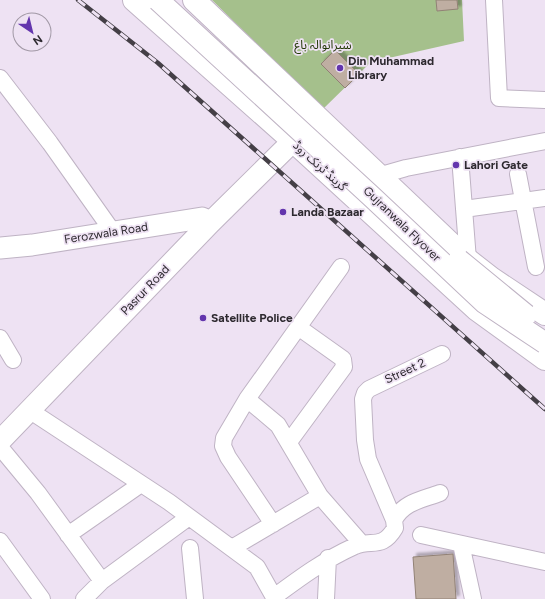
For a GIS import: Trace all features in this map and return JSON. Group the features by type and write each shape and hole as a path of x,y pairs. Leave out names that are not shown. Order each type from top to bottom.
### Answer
{"highway":[{"name":"گرینڈ ٹرنک روڈ","path":"134,0 288,137 476,309 545,359"},
{"path":"194,0 468,260 491,278 545,314"}],"main road":[{"name":"Gujranwala Flyover","path":"158,0 366,190 485,303 545,343"},
{"name":"Gujranwala Flyover","path":"178,0 476,275 545,329"},
{"name":"Pasrur Road","path":"0,424 288,137"},
{"name":"Pasrur Road","path":"0,441 206,220"},
{"name":"Ferozwala Road","path":"0,248 206,220"}],"street":[{"path":"494,0 499,98 545,100"},
{"path":"0,78 50,143 113,232"},
{"path":"356,199 378,176 460,157 545,141"},
{"path":"460,157 468,260"},
{"path":"518,174 536,266"},
{"path":"464,209 545,198"},
{"path":"273,524 228,457 223,446 224,438 247,399 341,266"},
{"path":"290,442 344,367 345,363 343,359 298,327"},
{"path":"0,338 13,360"},
{"name":"Street 2","path":"394,520 368,459 365,440 364,393 368,389 442,354"},
{"path":"247,399 278,425 290,442 320,496 362,544"},
{"path":"29,410 189,517 257,567 274,598 328,558 362,544 376,544 382,542 395,528 394,520 400,510 406,506 440,493"},
{"path":"0,447 38,493 102,581"},
{"path":"68,536 141,484"},
{"path":"232,548 320,496"},
{"path":"84,599 102,581 189,517"},
{"path":"421,535 545,562"},
{"path":"0,541 42,599"},
{"path":"461,544 473,599"},
{"path":"190,548 195,599"},
{"path":"326,599 328,558"}],"green space":[{"name":"شیرانوالہ باغ","path":"212,0 462,0 464,41 371,62 323,109"}],"building":[{"path":"436,0 457,0 458,9 437,11"},
{"path":"335,50 359,74 345,88 321,64"},
{"path":"453,554 456,599 416,599 413,557"}],"railway":[{"path":"78,0 158,63 545,409"}],"place":[{"name":"Din Muhammad Library","path":"340,68"},
{"name":"Lahori Gate","path":"456,165"},
{"name":"Landa Bazaar","path":"283,212"},
{"name":"Satellite Police","path":"203,318"}]}
